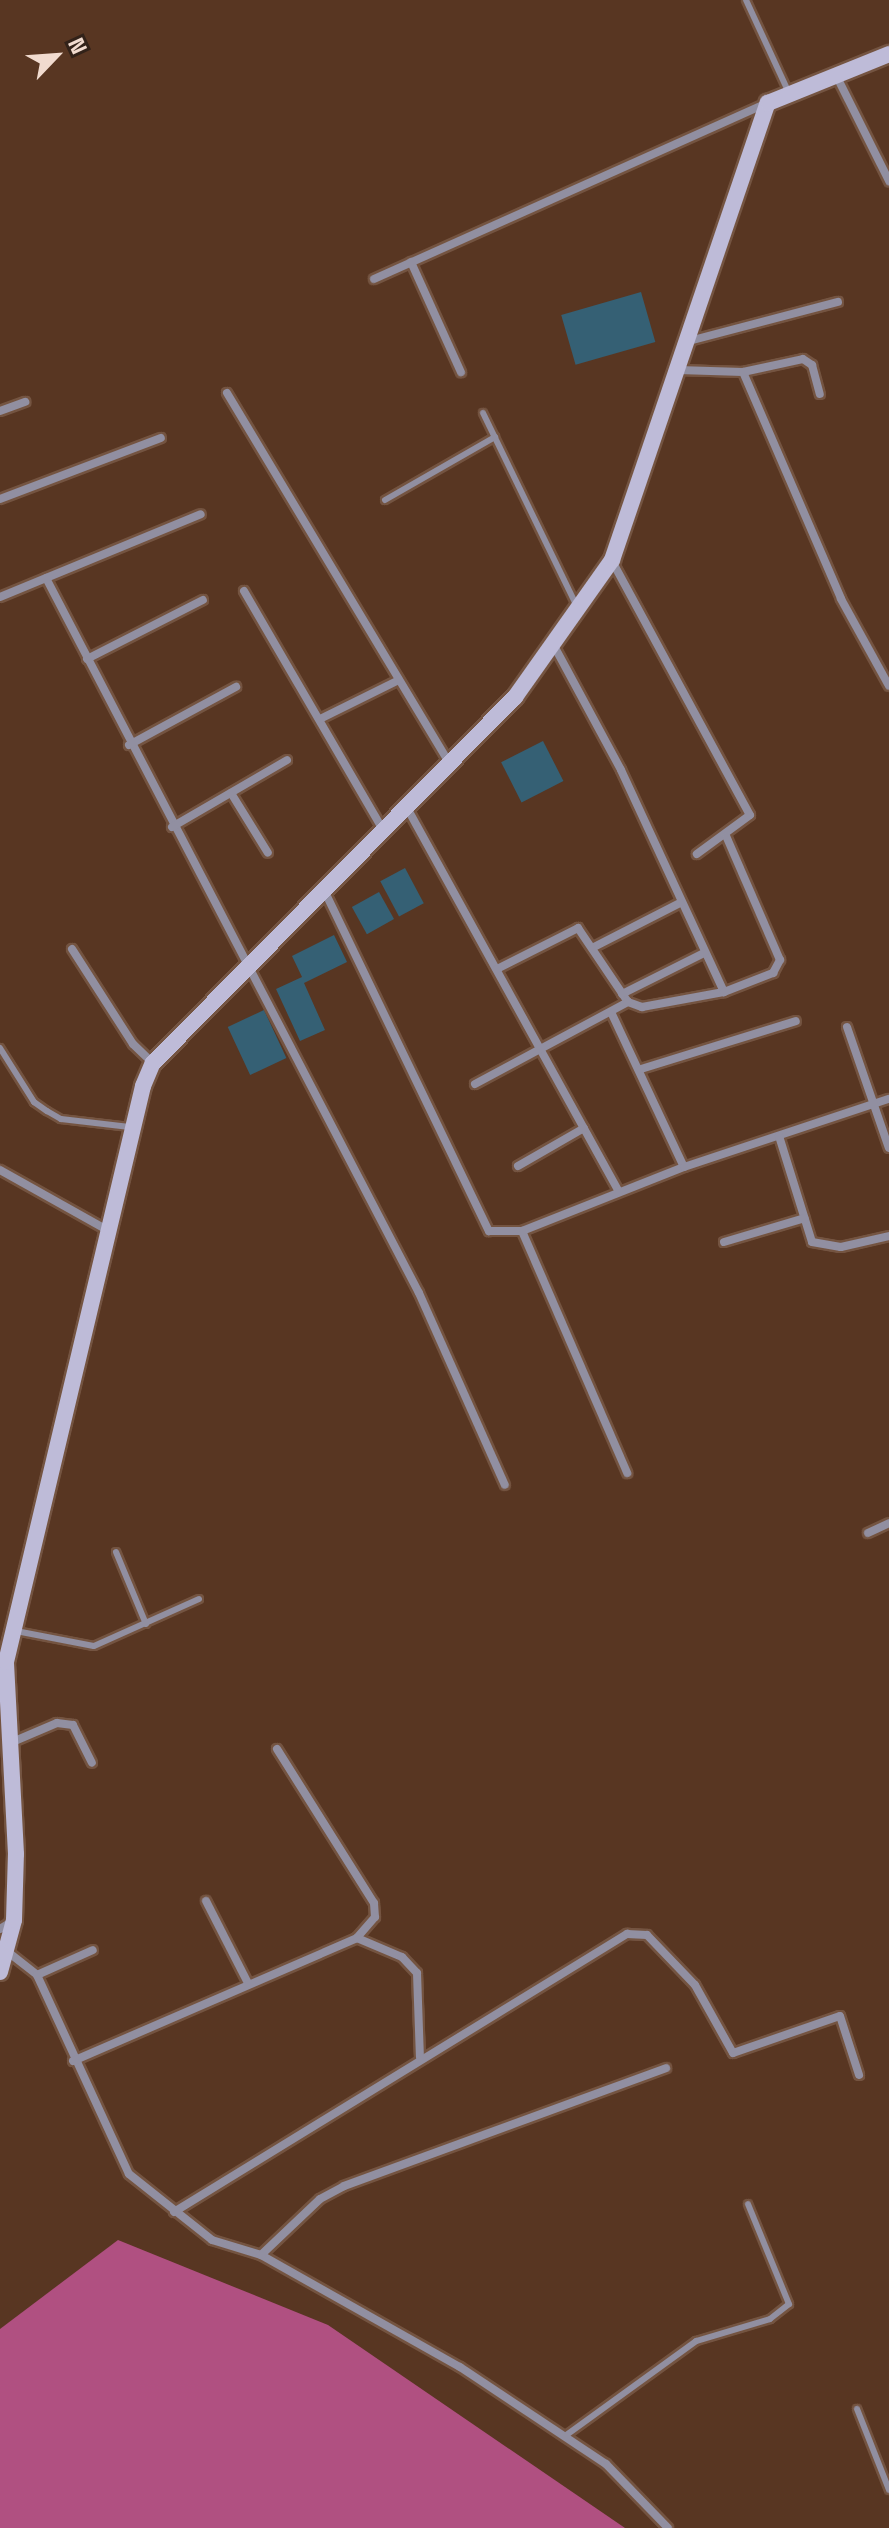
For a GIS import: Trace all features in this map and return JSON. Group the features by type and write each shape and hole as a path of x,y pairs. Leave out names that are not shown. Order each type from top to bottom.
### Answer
{"main road":[{"path":"0,1972 8,1952 9,1744 3,1725 5,1673 12,1630 111,1232 133,1127 153,1063 382,828 515,697 612,560 768,103 788,91 889,54"}],"street":[{"path":"836,75 889,181"},
{"path":"374,279 768,103"},
{"path":"411,262 461,372"},
{"path":"688,341 838,302"},
{"path":"678,370 743,372 803,359 812,365 820,394"},
{"path":"743,372 841,599 889,686"},
{"path":"227,393 449,763"},
{"path":"0,411 25,402"},
{"path":"0,499 161,438"},
{"path":"0,597 201,514"},
{"path":"612,560 748,808 748,822 697,854"},
{"path":"46,578 129,745 419,1293 505,1485"},
{"path":"244,591 382,828"},
{"path":"87,659 203,600"},
{"path":"553,643 621,770 680,903 724,992"},
{"path":"320,719 399,680"},
{"path":"129,745 236,687"},
{"path":"172,827 287,760"},
{"path":"231,793 268,853"},
{"path":"406,805 618,1190"},
{"path":"475,1084 628,1002 656,1006 724,992 773,973 780,960 726,836"},
{"path":"323,889 482,1223 504,1235 522,1231 618,1190 889,1099"},
{"path":"592,948 680,903"},
{"path":"497,969 566,930 578,928 628,1002"},
{"path":"72,949 137,1050 153,1063"},
{"path":"622,994 704,953"},
{"path":"611,1012 641,1069 684,1167"},
{"path":"641,1069 796,1021"},
{"path":"847,1027 889,1148"},
{"path":"518,1166 584,1128"},
{"path":"779,1136 812,1242 824,1248 889,1236"},
{"path":"0,1170 111,1232"},
{"path":"724,1242 805,1218"},
{"path":"522,1231 627,1473"},
{"path":"868,1533 889,1523"},
{"path":"9,1744 57,1723 73,1725 92,1763"},
{"path":"73,2061 357,1938 375,1917 374,1903 277,1749"},
{"path":"206,1901 248,1983"},
{"path":"174,2212 420,2057 627,1934 647,1935 695,1985 733,2053 840,2016 859,2075"},
{"path":"357,1938 402,1957 417,1973 420,2057"},
{"path":"37,1975 93,1950"},
{"path":"8,1952 37,1975 73,2061 129,2174 212,2240 261,2255 449,2360 565,2436 606,2464 668,2528"},
{"path":"261,2255 320,2199 344,2186 666,2068"}],"lane":[{"path":"746,0 788,91"},
{"path":"483,413 578,608"},
{"path":"385,500 495,437"},
{"path":"0,1048 34,1102 47,1111 61,1119 133,1127"},
{"path":"116,1552 146,1624"},
{"path":"12,1630 94,1646 199,1599"},
{"path":"565,2436 696,2341 770,2319 789,2304 748,2204"},
{"path":"857,2409 889,2490"}],"shaded area":[{"path":"118,2240 328,2325 625,2528 0,2528 0,2329"}],"building":[{"path":"641,292 655,342 576,365 561,315"},
{"path":"543,741 563,781 522,802 501,762"},
{"path":"405,868 424,903 399,916 380,881"},
{"path":"379,892 394,919 367,934 352,907"},
{"path":"334,935 347,962 304,983 325,1030 300,1041 276,989 302,977 292,956"},
{"path":"264,1010 286,1058 250,1075 228,1027"}]}
